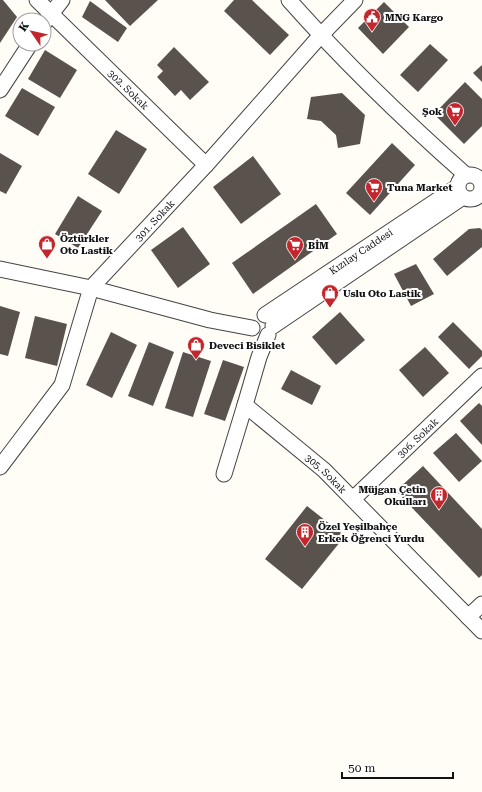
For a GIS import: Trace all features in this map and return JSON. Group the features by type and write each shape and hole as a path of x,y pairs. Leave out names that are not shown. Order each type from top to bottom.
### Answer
{"street":[{"name":"302. Sokak","path":"37,0 43,12"},
{"path":"52,13 62,0"},
{"path":"52,15 69,0"},
{"path":"289,0 321,36 473,186"},
{"name":"301. Sokak","path":"0,467 62,385 92,288 206,165 355,0"},
{"name":"302. Sokak","path":"52,24 206,165"},
{"path":"0,90 25,52"},
{"name":"Kızılay Caddesi","path":"261,326 473,186"},
{"path":"0,269 92,288 210,320 261,326 259,358 224,474"},
{"name":"306. Sokak","path":"353,499 482,376"},
{"name":"305. Sokak","path":"245,405 324,470 482,631"},
{"path":"468,617 482,604"}],"building":[{"path":"0,0 3,0 13,12 12,25 0,43"},
{"path":"105,0 158,0 130,26"},
{"path":"234,0 252,0 289,35 270,55 224,11"},
{"path":"90,1 127,28 118,42 82,17"},
{"path":"384,2 409,27 383,54 358,28"},
{"path":"430,44 448,60 418,92 400,75"},
{"path":"174,47 209,82 190,100 181,90 175,96 157,77 163,71 157,65"},
{"path":"44,52 48,52 77,70 60,98 28,79"},
{"path":"482,65 482,82 473,73"},
{"path":"465,82 482,99 482,126 464,144 434,114"},
{"path":"22,88 55,107 38,136 5,116"},
{"path":"342,93 365,115 360,144 338,148 336,135 321,121 307,119 311,97"},
{"path":"116,130 147,149 119,194 88,174"},
{"path":"392,143 415,165 370,215 346,193"},
{"path":"0,153 22,166 6,194 0,191"},
{"path":"253,156 281,194 241,224 213,187"},
{"path":"78,196 102,211 78,248 55,234"},
{"path":"316,204 337,234 253,294 232,263"},
{"path":"183,227 210,264 178,288 151,250"},
{"path":"480,228 482,230 482,247 447,276 433,259 469,229"},
{"path":"416,264 434,294 411,306 394,274"},
{"path":"0,306 20,312 8,356 0,354"},
{"path":"340,312 365,340 336,365 312,337"},
{"path":"35,316 67,324 57,366 25,358"},
{"path":"453,322 482,351 482,356 469,369 438,337"},
{"path":"111,332 137,345 112,398 86,385"},
{"path":"149,342 174,352 153,406 128,396"},
{"path":"425,347 449,373 423,397 399,370"},
{"path":"183,352 211,361 193,417 165,408"},
{"path":"223,360 244,367 225,421 204,414"},
{"path":"291,370 321,386 312,405 281,389"},
{"path":"479,403 482,406 482,445 460,421"},
{"path":"456,433 482,461 459,482 433,453"},
{"name":"Müjgan Çetin Okulları","path":"423,466 482,529 482,575 479,578 396,491"},
{"name":"Özel Yeşilbahçe Erkek Öğrenci Yurdu","path":"307,506 345,536 302,589 265,559"}],"place":[{"name":"MNG Kargo","path":"372,32"},
{"name":"Şok","path":"455,126"},
{"name":"Tuna Market","path":"374,202"},
{"name":"Öztürkler Oto Lastik","path":"47,259"},
{"name":"BİM","path":"295,260"},
{"name":"Uslu Oto Lastik","path":"330,308"},
{"name":"Deveci Bisiklet","path":"196,360"},
{"name":"Müjgan Çetin Okulları","path":"439,510"},
{"name":"Özel Yeşilbahçe Erkek Öğrenci Yurdu","path":"305,547"}]}
